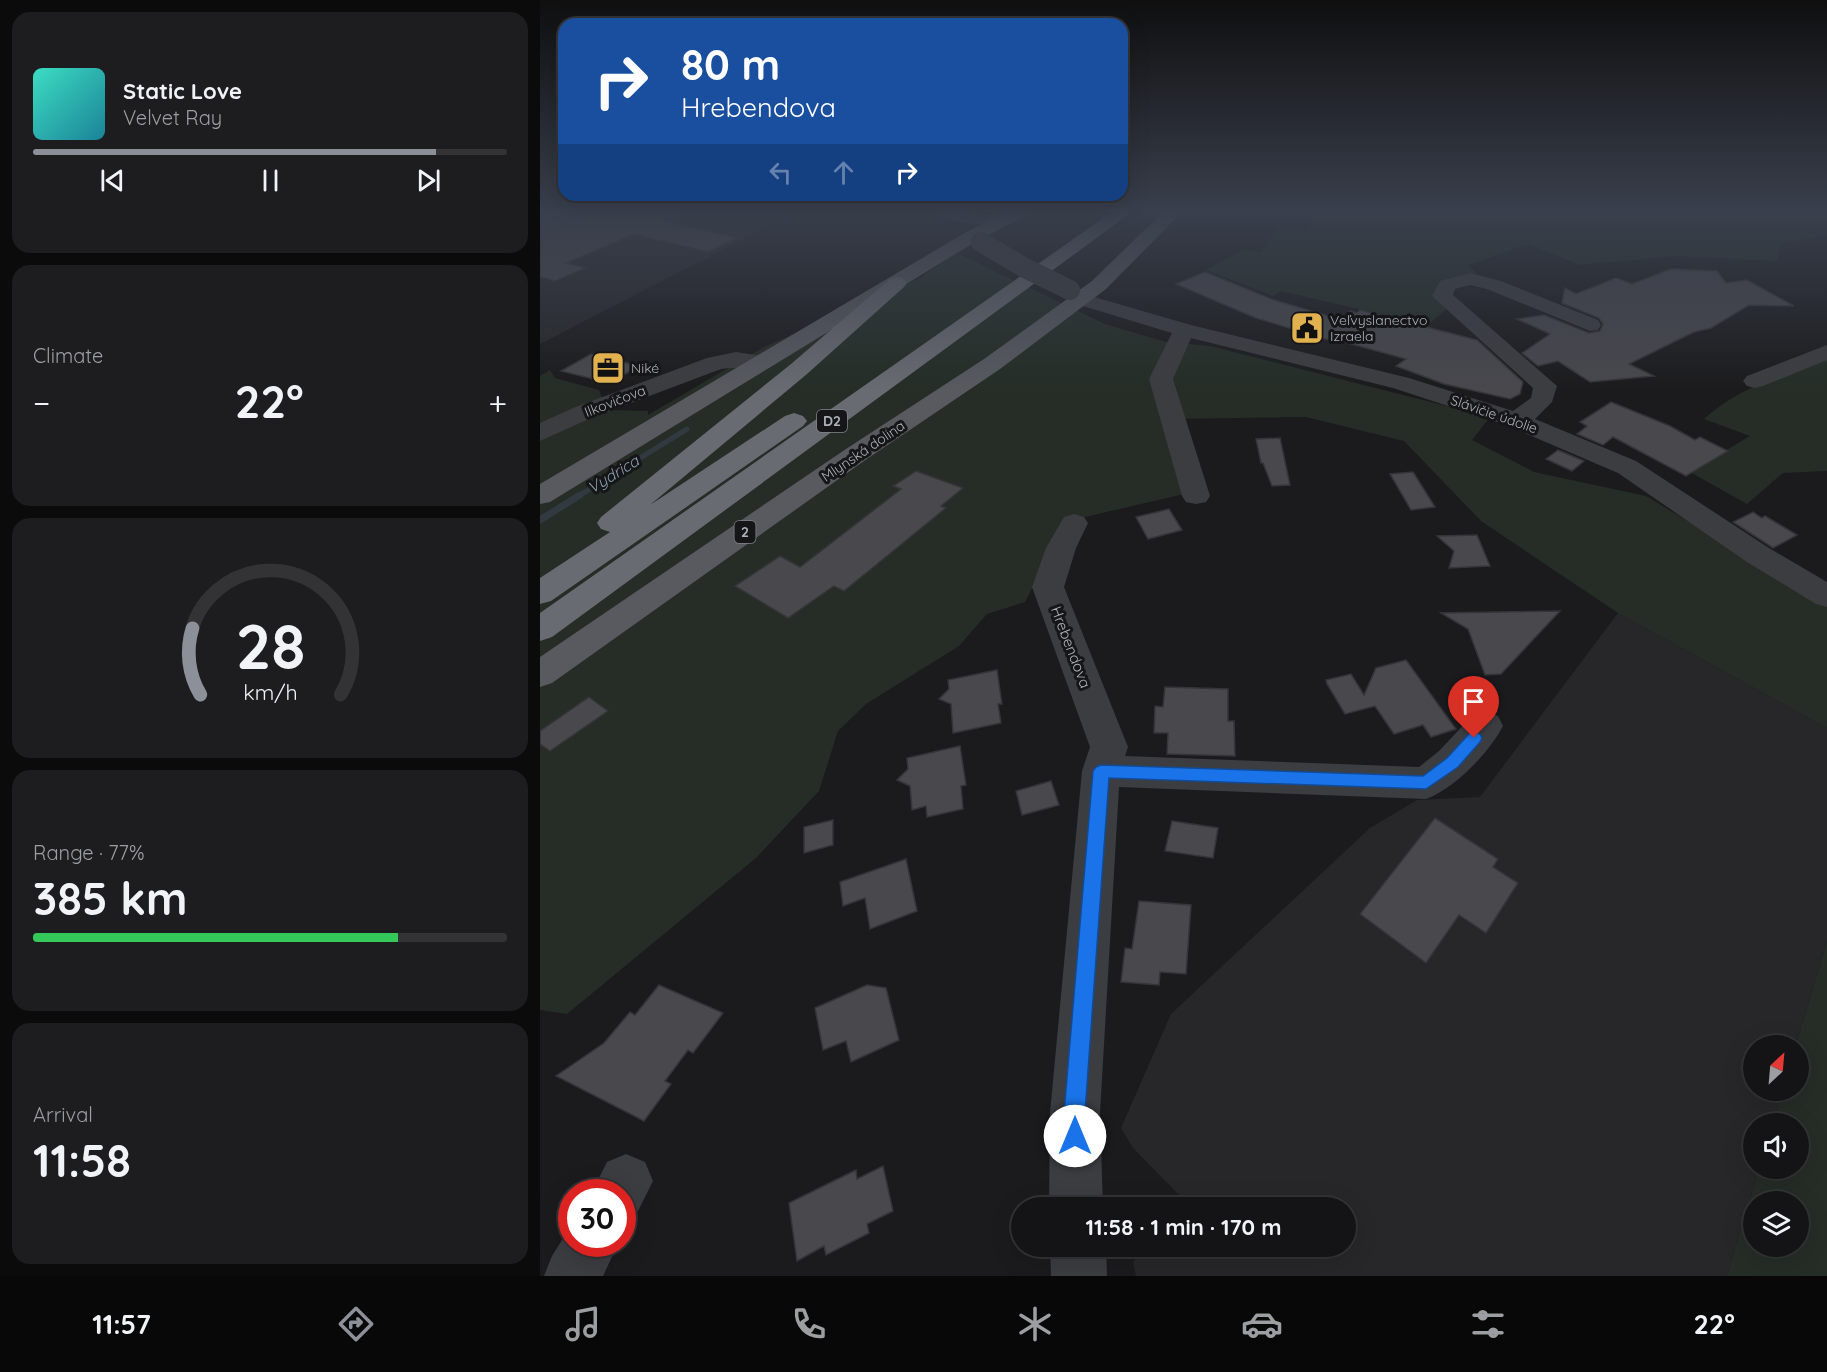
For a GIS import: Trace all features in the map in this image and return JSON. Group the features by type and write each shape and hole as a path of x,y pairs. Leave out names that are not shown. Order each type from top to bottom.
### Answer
{"highway":[{"name":"D2","path":"540,593 1009,272"},
{"name":"D2","path":"540,629 1040,272"},
{"path":"540,581 799,369 897,283"}],"main road":[{"path":"540,496 915,272"},
{"name":"Mlynská dolina","path":"540,674 855,454 992,364 1089,293 1111,272"}],"street":[{"name":"Slávičie údolie","path":"1033,272 1089,293 1127,312 1183,333 1401,383 1515,420 1627,467 1758,555 1827,596"},
{"path":"1515,420 1537,406 1546,393 1545,386 1442,296 1447,285 1470,279 1494,285 1590,325"},
{"name":"Slávičie údolie","path":"1055,318 1096,312 1127,312"},
{"path":"1183,333 1161,379 1196,496"},
{"path":"1755,381 1827,352"},
{"name":"Ilkovičova","path":"540,433 582,413 715,363 736,360 761,362"},
{"name":"Hrebendova","path":"1074,523 1061,548 1048,587 1109,747 1101,771 1075,1113 1076,1197"},
{"path":"1101,771 1426,783 1452,762 1485,726"},
{"path":"572,1276 583,1257"},
{"path":"1078,1257 1079,1276"}],"shaded area":[{"path":"540,272 680,272 540,344"},
{"path":"930,272 996,272 1105,324 1166,342 1210,346 1490,417 1472,440 1534,472 1646,496 1827,605 1827,728 1618,613 1481,521 1404,441 1306,417 1169,419 1184,494 1068,521 1025,602 987,614 959,646 866,704 838,731 819,791 756,858 567,1014 540,1010 540,376 550,370 555,378 599,390 607,410 648,411 648,415 764,347 920,278"},
{"path":"1210,272 1476,273 1444,284 1449,307 1428,325 1281,291 1273,296"},
{"path":"1827,359 1827,471 1783,473 1747,504 1690,472 1750,436 1704,419 1717,408 1762,383"},
{"path":"1618,613 1827,728 1827,941 1799,1035 1743,1035 1743,1101 1779,1101 1776,1113 1743,1113 1743,1179 1756,1179 1752,1191 1743,1191 1743,1222 1727,1276 1136,1276 1133,1262 1137,1257 1356,1257 1356,1197 1181,1197 1133,1148 1121,1128 1171,1014 1370,828 1417,800 1480,797"},
{"path":"1827,941 1827,1276 1727,1276 1743,1222 1743,1257 1809,1257 1809,1191 1752,1191 1756,1179 1809,1179 1809,1113 1776,1113 1779,1101 1809,1101 1809,1035 1799,1035"}],"building":[{"path":"540,272 577,272 555,281 540,277"},
{"path":"1205,272 1274,300 1342,320 1350,311 1357,313 1360,310 1477,340 1523,382 1520,394 1510,399 1444,384 1396,366 1406,359 1341,341 1339,343 1256,318 1176,284"},
{"path":"1664,272 1717,272 1726,283 1747,280 1794,306 1749,305 1711,328 1694,332 1629,364 1654,376 1590,382 1558,361 1538,366 1522,353 1550,334 1517,319 1544,315 1589,333 1600,331 1603,324 1599,318 1562,303 1565,288 1576,294 1616,278 1632,284"},
{"path":"591,354 639,366 610,383 561,371"},
{"path":"1611,402 1670,426 1695,440 1700,437 1728,451 1686,476 1613,437 1603,445 1577,434 1587,426 1580,422"},
{"path":"1280,438 1290,485 1272,486 1263,463 1261,463 1256,439"},
{"path":"1558,450 1584,461 1572,471 1546,459"},
{"path":"916,471 963,488 941,506 946,508 844,591 834,586 788,618 735,586 780,556 800,567 901,489 893,486"},
{"path":"1413,472 1435,507 1411,510 1390,474"},
{"path":"1169,509 1182,530 1148,539 1136,517"},
{"path":"1753,512 1762,518 1765,516 1797,535 1773,548 1733,522"},
{"path":"1477,535 1490,566 1449,568 1454,551 1437,536"},
{"path":"1560,611 1501,674 1485,675 1468,629 1441,613"},
{"path":"1406,660 1456,729 1431,737 1423,725 1394,734 1375,706 1345,714 1327,684 1326,680 1351,674 1364,695 1376,668"},
{"path":"997,670 1002,704 998,704 1001,723 953,733 951,704 939,699 949,689 948,680"},
{"path":"1165,687 1228,689 1228,721 1234,721 1235,756 1167,754 1168,733 1154,733 1155,706 1163,707"},
{"path":"589,697 608,711 550,751 540,744 540,731"},
{"path":"960,746 966,785 961,786 963,809 927,817 926,806 912,810 910,786 897,780 908,769 907,758"},
{"path":"1051,781 1059,805 1022,815 1016,791"},
{"path":"1435,818 1498,859 1493,867 1518,883 1486,933 1459,915 1426,963 1360,914"},
{"path":"833,820 833,845 804,853 804,827"},
{"path":"1172,821 1218,828 1213,858 1165,851"},
{"path":"906,859 917,911 870,929 865,898 843,906 840,882"},
{"path":"1139,901 1191,905 1186,974 1160,972 1159,985 1121,982 1125,948 1132,949"},
{"path":"659,985 723,1013 693,1053 688,1050 665,1081 671,1084 644,1121 556,1076 604,1043 630,1012 635,1015"},
{"path":"867,985 886,988 899,1040 851,1062 846,1041 823,1050 815,1008"},
{"path":"883,1166 893,1211 867,1224 869,1233 826,1255 824,1246 797,1261 789,1203 856,1170 857,1179"}],"waterway":[{"name":"Vydrica","path":"577,497 687,429"},
{"name":"Vydrica","path":"540,520 580,495"}],"place":[{"name":"Veľvyslanectvo Izraela","path":"1307,328"},
{"name":"Niké","path":"608,368"}],"route":[{"path":"1075,1136 1101,771 1426,783 1452,762 1474,738"}]}
